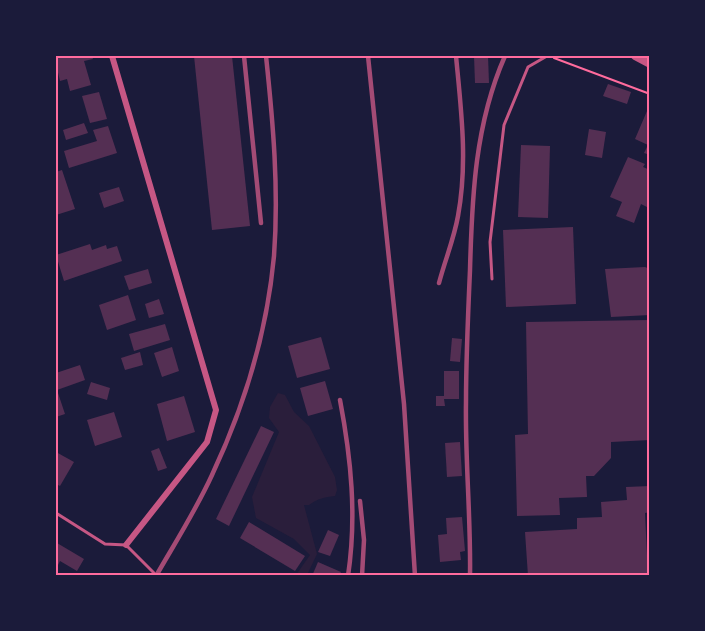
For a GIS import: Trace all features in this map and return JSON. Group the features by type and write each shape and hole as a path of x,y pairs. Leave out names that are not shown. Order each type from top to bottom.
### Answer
{"street":[{"path":"112,56 216,410 207,442 126,545"},
{"path":"635,56 650,64"}],"lane":[{"path":"492,279 490,242 504,125 528,67 547,56"},
{"path":"56,513 105,544 126,545 157,576"}],"path":[{"path":"547,56 650,94"}],"shaded area":[{"path":"278,393 285,395 294,412 309,426 335,477 337,490 335,496 304,505 317,554 307,575 296,575 310,555 294,539 256,518 252,497 279,432 269,418 270,407"}],"building":[{"path":"92,56 93,59 84,61 91,85 70,91 67,79 60,81 56,64 56,57"},
{"path":"194,56 232,56 250,226 212,230"},
{"path":"474,56 488,56 489,83 475,83"},
{"path":"608,84 631,92 627,104 603,96"},
{"path":"99,92 107,119 90,123 82,96"},
{"path":"650,104 650,155 644,153 648,145 635,139"},
{"path":"84,123 88,133 66,140 63,130"},
{"path":"108,126 117,153 69,168 64,151 97,141 93,130"},
{"path":"589,129 606,132 602,158 585,155"},
{"path":"521,145 550,146 548,218 518,217"},
{"path":"628,157 645,164 643,167 650,170 650,206 649,208 641,204 634,223 616,216 622,202 610,197"},
{"path":"62,170 75,209 56,215 56,172"},
{"path":"119,187 124,201 104,208 99,193"},
{"path":"573,227 576,304 506,307 503,230"},
{"path":"90,244 92,250 106,245 107,249 117,246 122,261 64,281 56,255"},
{"path":"645,267 650,269 650,315 611,317 605,269"},
{"path":"148,269 152,283 129,290 124,276"},
{"path":"128,295 136,320 107,330 99,305"},
{"path":"159,299 164,314 149,318 145,304"},
{"path":"650,320 650,440 611,442 611,458 594,476 586,476 587,497 559,498 560,515 517,516 515,435 528,434 526,322"},
{"path":"165,324 170,340 134,351 129,334"},
{"path":"321,337 330,369 297,378 288,346"},
{"path":"452,338 462,339 460,362 450,361"},
{"path":"172,347 179,371 162,377 154,353"},
{"path":"140,352 143,365 125,370 121,358"},
{"path":"80,365 85,380 57,390 65,414 56,417 56,373"},
{"path":"444,371 459,371 459,399 444,399 445,406 436,406 436,396 444,396"},
{"path":"325,381 333,409 308,416 300,388"},
{"path":"91,382 110,388 107,400 87,394"},
{"path":"184,396 195,432 167,441 157,404"},
{"path":"114,412 122,437 95,446 87,420"},
{"path":"261,426 274,432 229,526 216,519"},
{"path":"460,442 462,476 447,477 445,443"},
{"path":"159,448 167,468 158,471 151,451"},
{"path":"56,452 74,462 60,486 56,484"},
{"path":"650,486 650,512 645,513 648,576 528,576 525,532 577,529 577,518 602,517 601,502 627,500 626,487"},
{"path":"462,517 465,551 460,552 461,560 440,562 438,535 447,534 446,518"},
{"path":"249,522 305,556 295,571 240,538"},
{"path":"328,530 339,535 330,556 318,552"},
{"path":"56,538 57,543 84,559 77,571 60,561 56,569"},
{"path":"318,562 341,572 339,576 312,576"}],"railway":[{"path":"244,56 261,223"},
{"path":"156,576 199,501 224,449 244,396 266,313 274,256 276,206 273,131 266,56"},
{"path":"368,56 404,404 415,576"},
{"path":"439,283 456,225 463,176 463,136 456,56"},
{"path":"470,576 466,386 472,215 481,134 487,108 505,56"},
{"path":"340,400 352,487 351,554 348,576"},
{"path":"360,501 364,540 362,576"}]}
